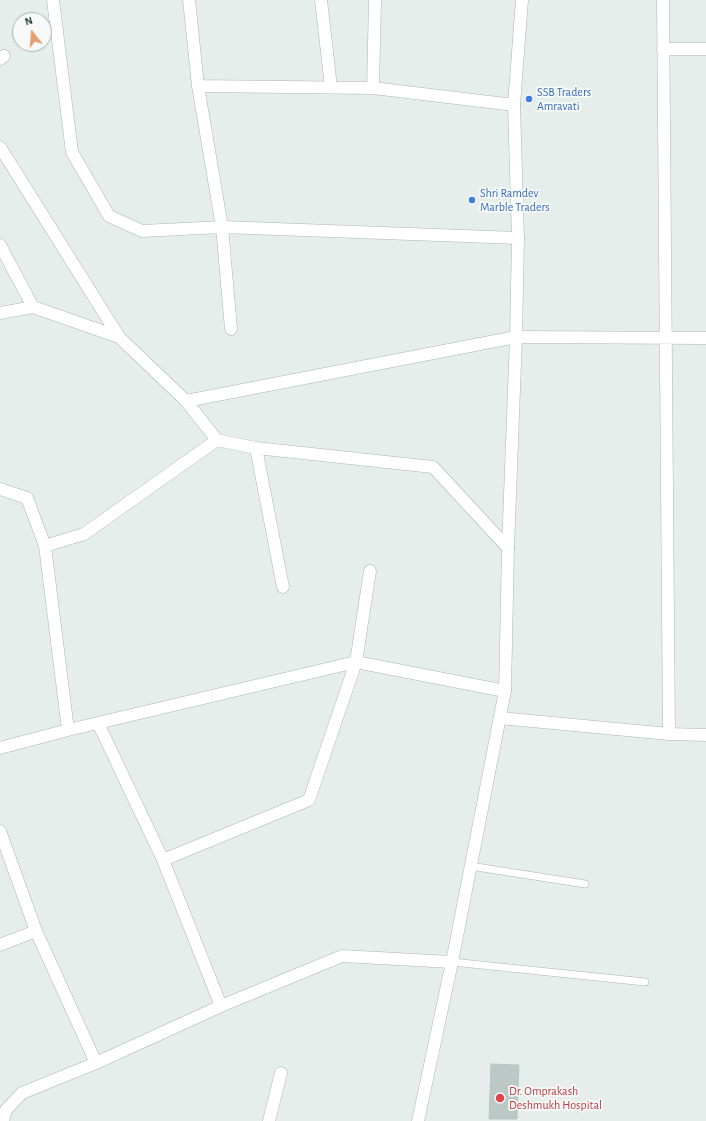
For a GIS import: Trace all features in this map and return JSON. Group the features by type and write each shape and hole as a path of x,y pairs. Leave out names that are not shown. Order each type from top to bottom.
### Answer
{"street":[{"path":"53,0 72,152 109,216 142,231 222,227 518,238"},
{"path":"189,0 198,86 222,227 231,328"},
{"path":"321,0 331,87"},
{"path":"373,88 375,0"},
{"path":"418,1121 452,962 505,691 518,238 514,105 522,0"},
{"path":"663,0 669,734"},
{"path":"663,49 706,49"},
{"path":"198,86 373,88 514,105"},
{"path":"0,147 119,337 186,400 217,440 256,448 433,467 508,548"},
{"path":"0,245 34,307"},
{"path":"0,312 34,307 119,337"},
{"path":"186,400 516,337 706,338"},
{"path":"45,546 84,534 217,440"},
{"path":"256,448 283,587"},
{"path":"0,489 27,498 45,546 68,730"},
{"path":"163,860 309,800 356,662 370,571"},
{"path":"0,748 68,730 356,662 505,691"},
{"path":"500,718 669,734 706,735"},
{"path":"98,723 163,860 221,1006"},
{"path":"0,831 36,931 96,1063"},
{"path":"0,945 36,931"},
{"path":"3,1121 6,1110 22,1093 96,1063 221,1006 342,956 452,962"},
{"path":"269,1121 281,1074"}],"lane":[{"path":"470,866 584,884"},
{"path":"452,962 644,982"}],"building":[{"path":"491,1064 519,1065 517,1119 489,1119"}],"place":[{"name":"SSB Traders Amravati","path":"529,99"},
{"name":"Shri Ramdev Marble Traders","path":"472,200"},
{"name":"Dr. Omprakash Deshmukh Hospital","path":"500,1098"}]}
